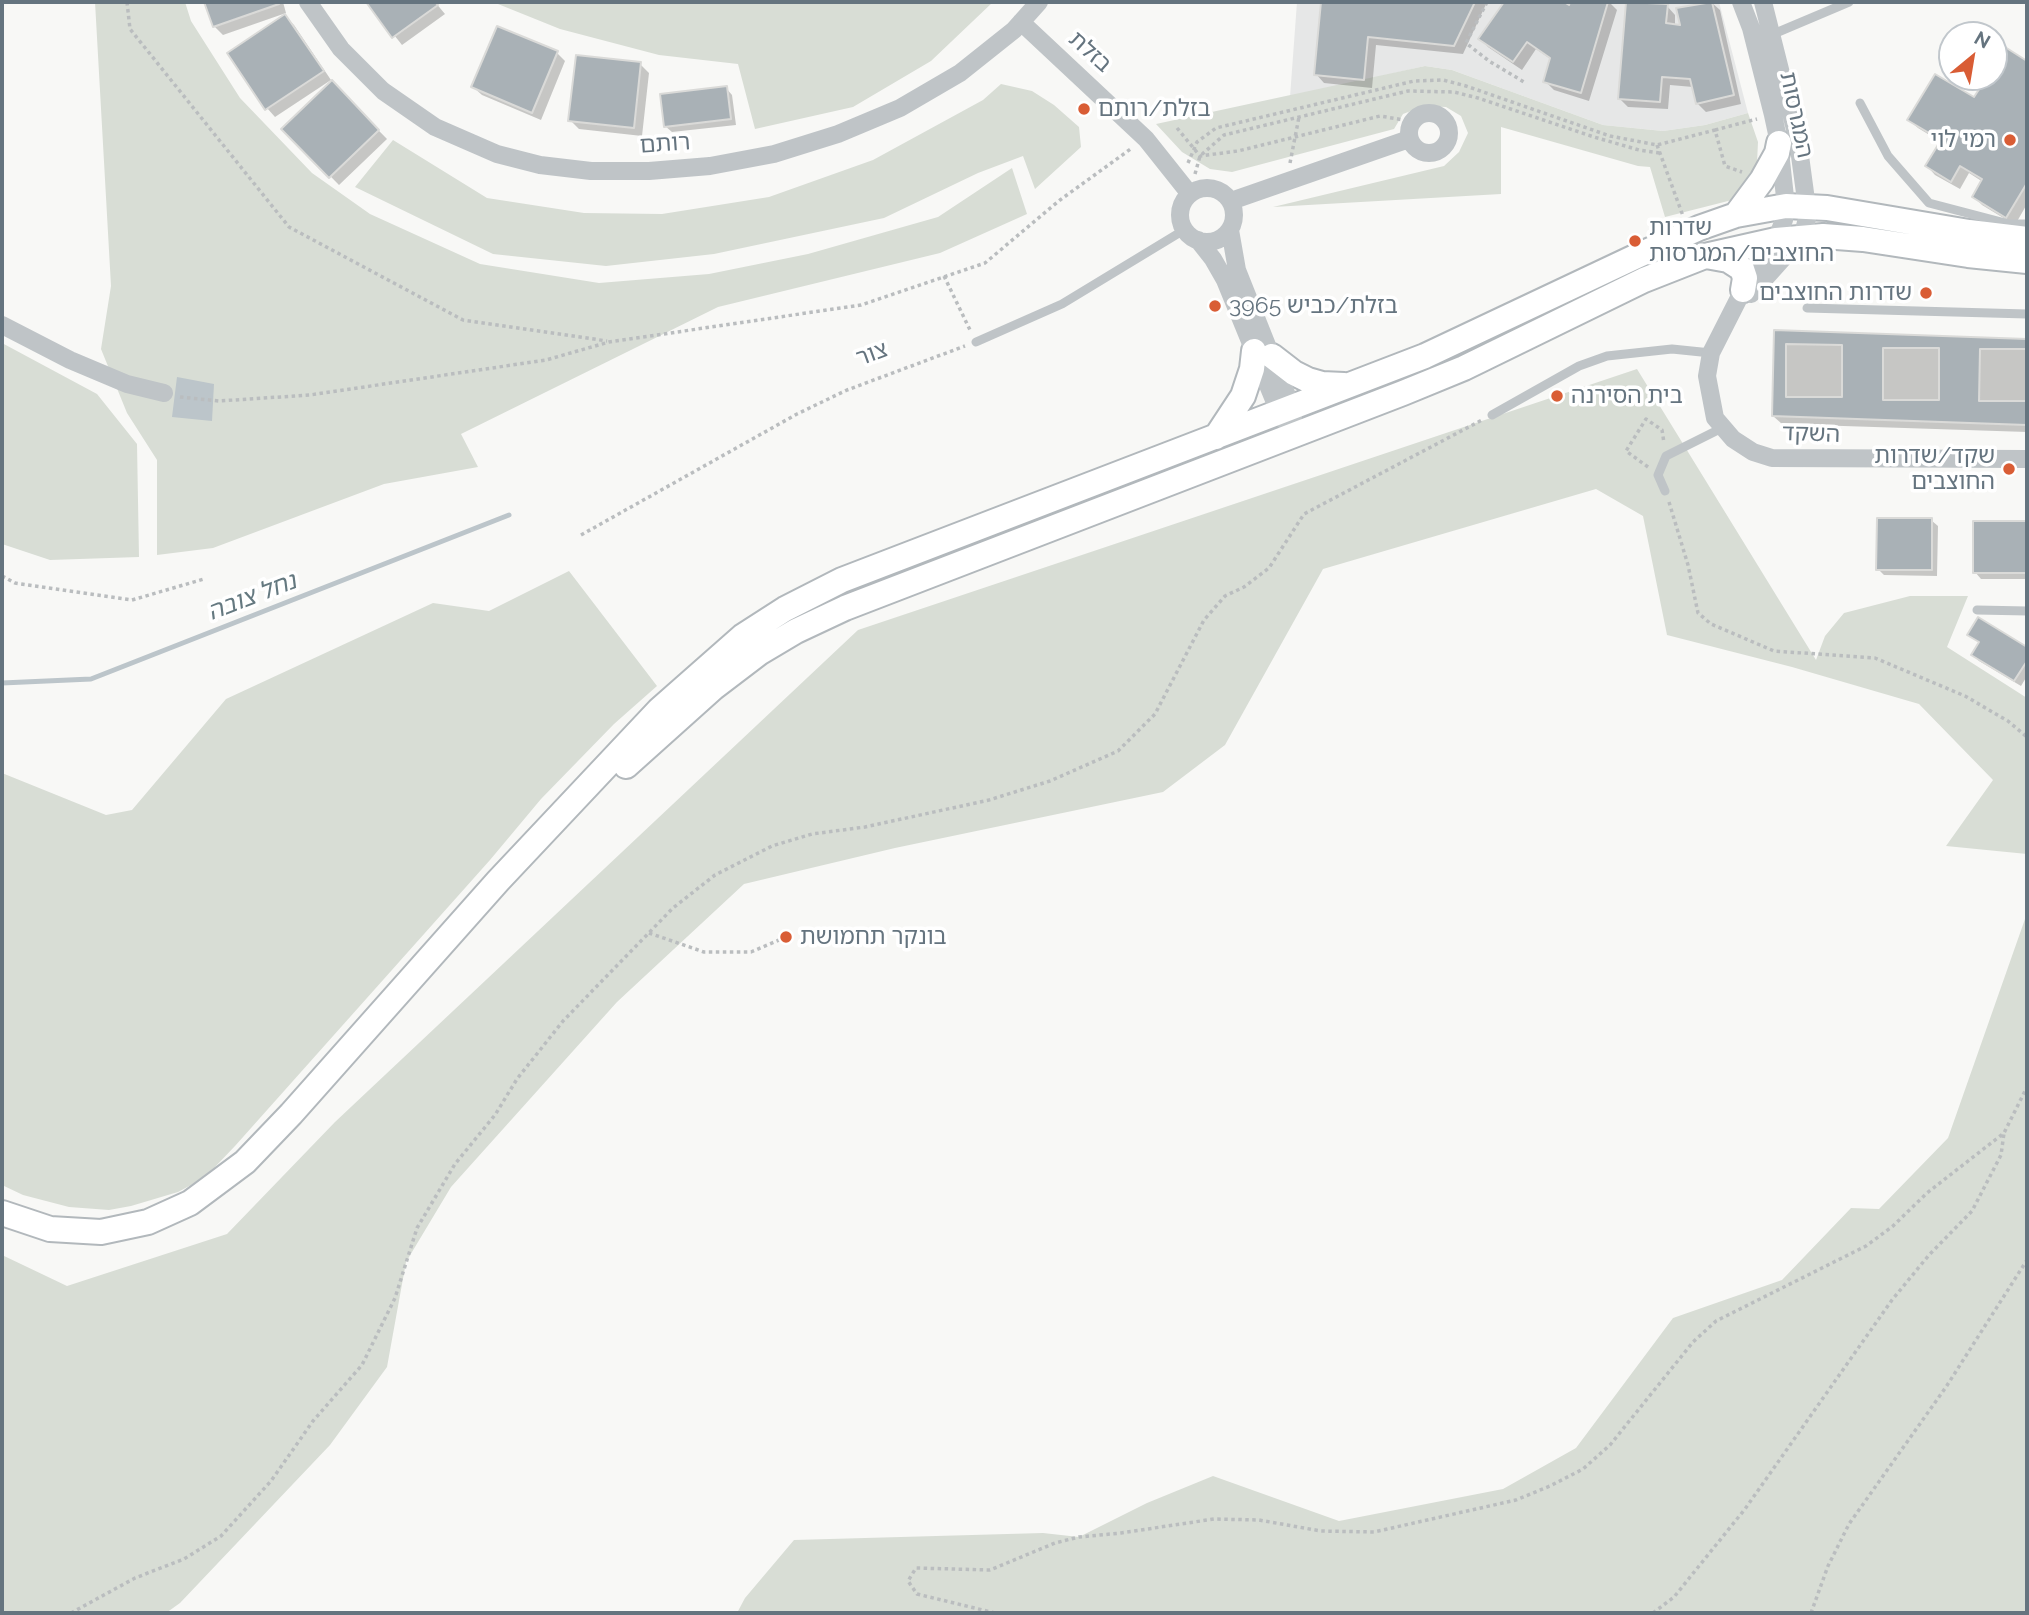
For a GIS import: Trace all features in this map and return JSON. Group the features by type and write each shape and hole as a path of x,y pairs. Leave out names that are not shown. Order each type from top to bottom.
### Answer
{"main road":[{"path":"1736,215 1762,180 1777,153 1779,143"},
{"path":"2,1213 50,1229 101,1232 148,1222 190,1203 245,1162 498,881 679,691 743,636 785,609 842,580 1352,385 1480,332 1689,232 1736,215 1797,206 2027,239"},
{"path":"498,881 713,688 759,653 796,631 845,608 1464,368 1622,291 1705,256 1802,237 1863,239 2027,261"},
{"path":"1705,256 1728,260 1742,269 1745,278 1743,290"},
{"path":"1216,437 1243,396 1252,369 1263,353 1308,380 1322,384 1352,385"}],"street":[{"name":"רותם","path":"308,2 349,58 383,91 435,127 497,154 540,165 591,171 649,171 710,166 774,153 838,134 900,108 960,73 1021,22 1039,2"},
{"name":"המגרסות","path":"1741,2 1751,28 1797,206 1808,222 1802,237"},
{"name":"המגרסות","path":"1763,2 1798,141 1797,206 1784,220 1776,240"},
{"name":"בזלת","path":"1021,22 1146,139 1185,187"},
{"path":"1231,201 1411,130"},
{"path":"1263,353 1213,259 1180,222 1185,187 1212,187 1231,201 1234,216 1230,230 1237,270 1263,353 1295,434"},
{"path":"1191,235 1216,240 1230,230"},
{"name":"השקד","path":"1730,317 1802,237"},
{"name":"השקד","path":"1776,240 1743,290 1711,352 1707,376 1715,418 1733,439 1753,452 1792,460 2027,459"},
{"path":"2,325 69,360 127,384 164,393"}],"lane":[{"path":"1771,35 1849,2"},
{"path":"1860,103 1888,156 1930,204 2009,224 2027,223"},
{"path":"976,342 1062,304 1191,235"},
{"path":"1807,308 2027,314"},
{"path":"1492,415 1578,366 1607,356 1672,349 1711,352"},
{"path":"1665,491 1658,474 1666,456 1723,428"},
{"path":"1977,610 2027,611"}],"path":[{"path":"127,2 130,29 289,227 463,320 609,342"},
{"path":"1487,2 1466,43 1489,61 1524,82"},
{"path":"1185,187 1197,142 1216,128 1414,81 1443,80 1466,86 1610,136 1657,145 1773,115"},
{"path":"1177,128 1200,156 1238,151 1380,116 1411,130"},
{"path":"1286,181 1299,117"},
{"path":"1716,130 1725,166 1762,180"},
{"path":"164,393 219,401 310,396 546,360 609,342 860,304 985,263 1060,200 1146,139"},
{"path":"1657,145 1689,232"},
{"path":"944,276 976,342"},
{"name":"צור","path":"581,535 817,404 847,390 976,342"},
{"path":"71,1613 135,1578 184,1559 221,1536 271,1481 313,1421 362,1365 395,1298 417,1228 455,1164 495,1115 517,1079 563,1021 673,908 715,875 772,846 812,834 865,827 989,800 1050,781 1118,751 1155,713 1205,620 1225,596 1244,587 1269,568 1304,514 1492,415"},
{"path":"1658,474 1626,451 1646,419 1662,430 1666,456"},
{"path":"1665,491 1689,565 1698,613 1711,624 1774,651 1875,658 1965,695 2008,721 2027,737"},
{"path":"2,576 15,583 132,600 204,579"},
{"path":"649,933 704,952 751,952 786,937"},
{"path":"1653,1613 1674,1597 1745,1509 1892,1300 1929,1255 1972,1211 2001,1155 2004,1133 2027,1087"},
{"path":"995,1613 917,1594 908,1581 916,1569 990,1570 1055,1543 1079,1537 1214,1519 1259,1520 1321,1531 1374,1532 1516,1500 1550,1486 1583,1469 1610,1445 1693,1342 1716,1321 1866,1246 1894,1226 1927,1193 2004,1133"},
{"path":"1811,1613 1828,1566 1849,1524 1946,1387 2027,1260"}],"shaded area":[{"path":"95,2 185,2 191,21 240,98 312,173 370,214 480,264 599,283 709,274 808,254 938,217 1012,168 1027,214 940,253 718,307 461,434 478,467 384,484 213,548 157,555 157,460 127,413 101,349 111,286"},
{"path":"493,2 993,2 931,61 853,107 755,129 738,64 659,55 560,29"},
{"path":"1297,2 1719,2 1748,113 1705,125 1663,131 1603,125 1452,70 1425,66 1290,97"},
{"path":"1425,66 1452,70 1603,125 1663,131 1705,125 1748,113 1758,142 1757,163 1732,200 1665,217 1650,167 1638,166 1501,127 1501,194 1273,207 1444,166 1459,152 1468,133 1461,116 1446,107 1424,106 1403,114 1394,129 1232,172 1210,169 1182,152 1156,124"},
{"path":"1001,84 1032,91 1054,105 1079,127 1081,147 1035,189 1023,156 978,173 884,218 714,254 606,266 493,254 355,187 393,140 487,198 584,213 662,214 769,197 873,160 983,100"},
{"path":"2,343 97,394 137,444 139,557 50,560 2,544"},
{"path":"1637,369 1816,660 1825,636 1844,613 1910,596 1968,596 1947,647 2027,698 2027,854 1946,846 1993,780 1919,704 1792,667 1667,635 1643,516 1596,489 1323,569 1225,745 1163,792 895,848 744,884 617,1002 451,1187 406,1262 387,1367 330,1445 180,1603 166,1613 2,1613 2,1255 67,1286 227,1234 335,1122 858,630"},
{"path":"177,377 214,384 212,421 172,417"},
{"path":"569,571 657,686 614,724 541,799 235,1146 214,1168 178,1192 109,1210 69,1207 23,1195 2,1185 2,773 106,815 132,810 226,699 433,603 489,611"},
{"path":"2027,891 2027,1613 737,1613 745,1598 794,1540 1043,1533 1079,1537 1147,1503 1213,1476 1339,1521 1503,1489 1576,1448 1673,1318 1782,1280 1851,1208 1879,1209 1948,1138 2025,919"}],"building":[{"path":"204,2 278,2 279,4 213,27"},
{"path":"366,2 435,2 438,5 392,38"},
{"path":"1321,2 1475,2 1454,46 1368,37 1364,80 1314,75"},
{"path":"1504,2 1564,2 1569,5 1570,2 1608,2 1581,93 1543,82 1550,58 1527,42 1513,62 1478,39"},
{"path":"1626,2 1668,4 1666,23 1680,25 1676,8 1712,2 1734,95 1696,104 1690,79 1662,77 1660,102 1618,99"},
{"path":"285,14 324,71 265,110 227,53"},
{"path":"497,26 558,51 532,113 471,87"},
{"path":"2008,49 2027,61 2027,183 2006,218 1972,197 1982,179 1960,166 1951,182 1925,166 1941,140 1907,120 1935,74 1938,76 1938,91 1964,91 1974,97 1978,91 2008,91"},
{"path":"576,55 641,62 634,128 568,121"},
{"path":"332,80 379,130 329,178 281,129"},
{"path":"727,86 731,119 664,127 660,94"},
{"path":"1774,330 2027,339 2027,425 1772,416"},
{"path":"1786,344 1842,345 1842,397 1786,397"},
{"path":"1883,348 1939,348 1939,400 1883,400"},
{"path":"1980,349 2027,349 2027,401 1979,401"},
{"path":"1877,518 1932,518 1932,570 1876,570"},
{"path":"1973,521 2027,521 2027,573 1973,573"},
{"path":"1978,617 2027,647 2027,661 2014,681 1971,655 1979,642 1967,635"}],"waterway":[{"name":"נחל צובה","path":"2,683 91,679 509,515"}],"place":[{"name":"בזלת/רותם","path":"1084,109"},
{"name":"רמי לוי","path":"2010,140"},
{"name":"שדרות החוצבים/המגרסות","path":"1635,241"},
{"name":"שדרות החוצבים","path":"1926,293"},
{"name":"בזלת/כביש 3965","path":"1215,306"},
{"name":"בית הסירנה","path":"1557,396"},
{"name":"שקד/שדרות החוצבים","path":"2009,469"},
{"name":"בונקר תחמושת","path":"786,937"}]}
